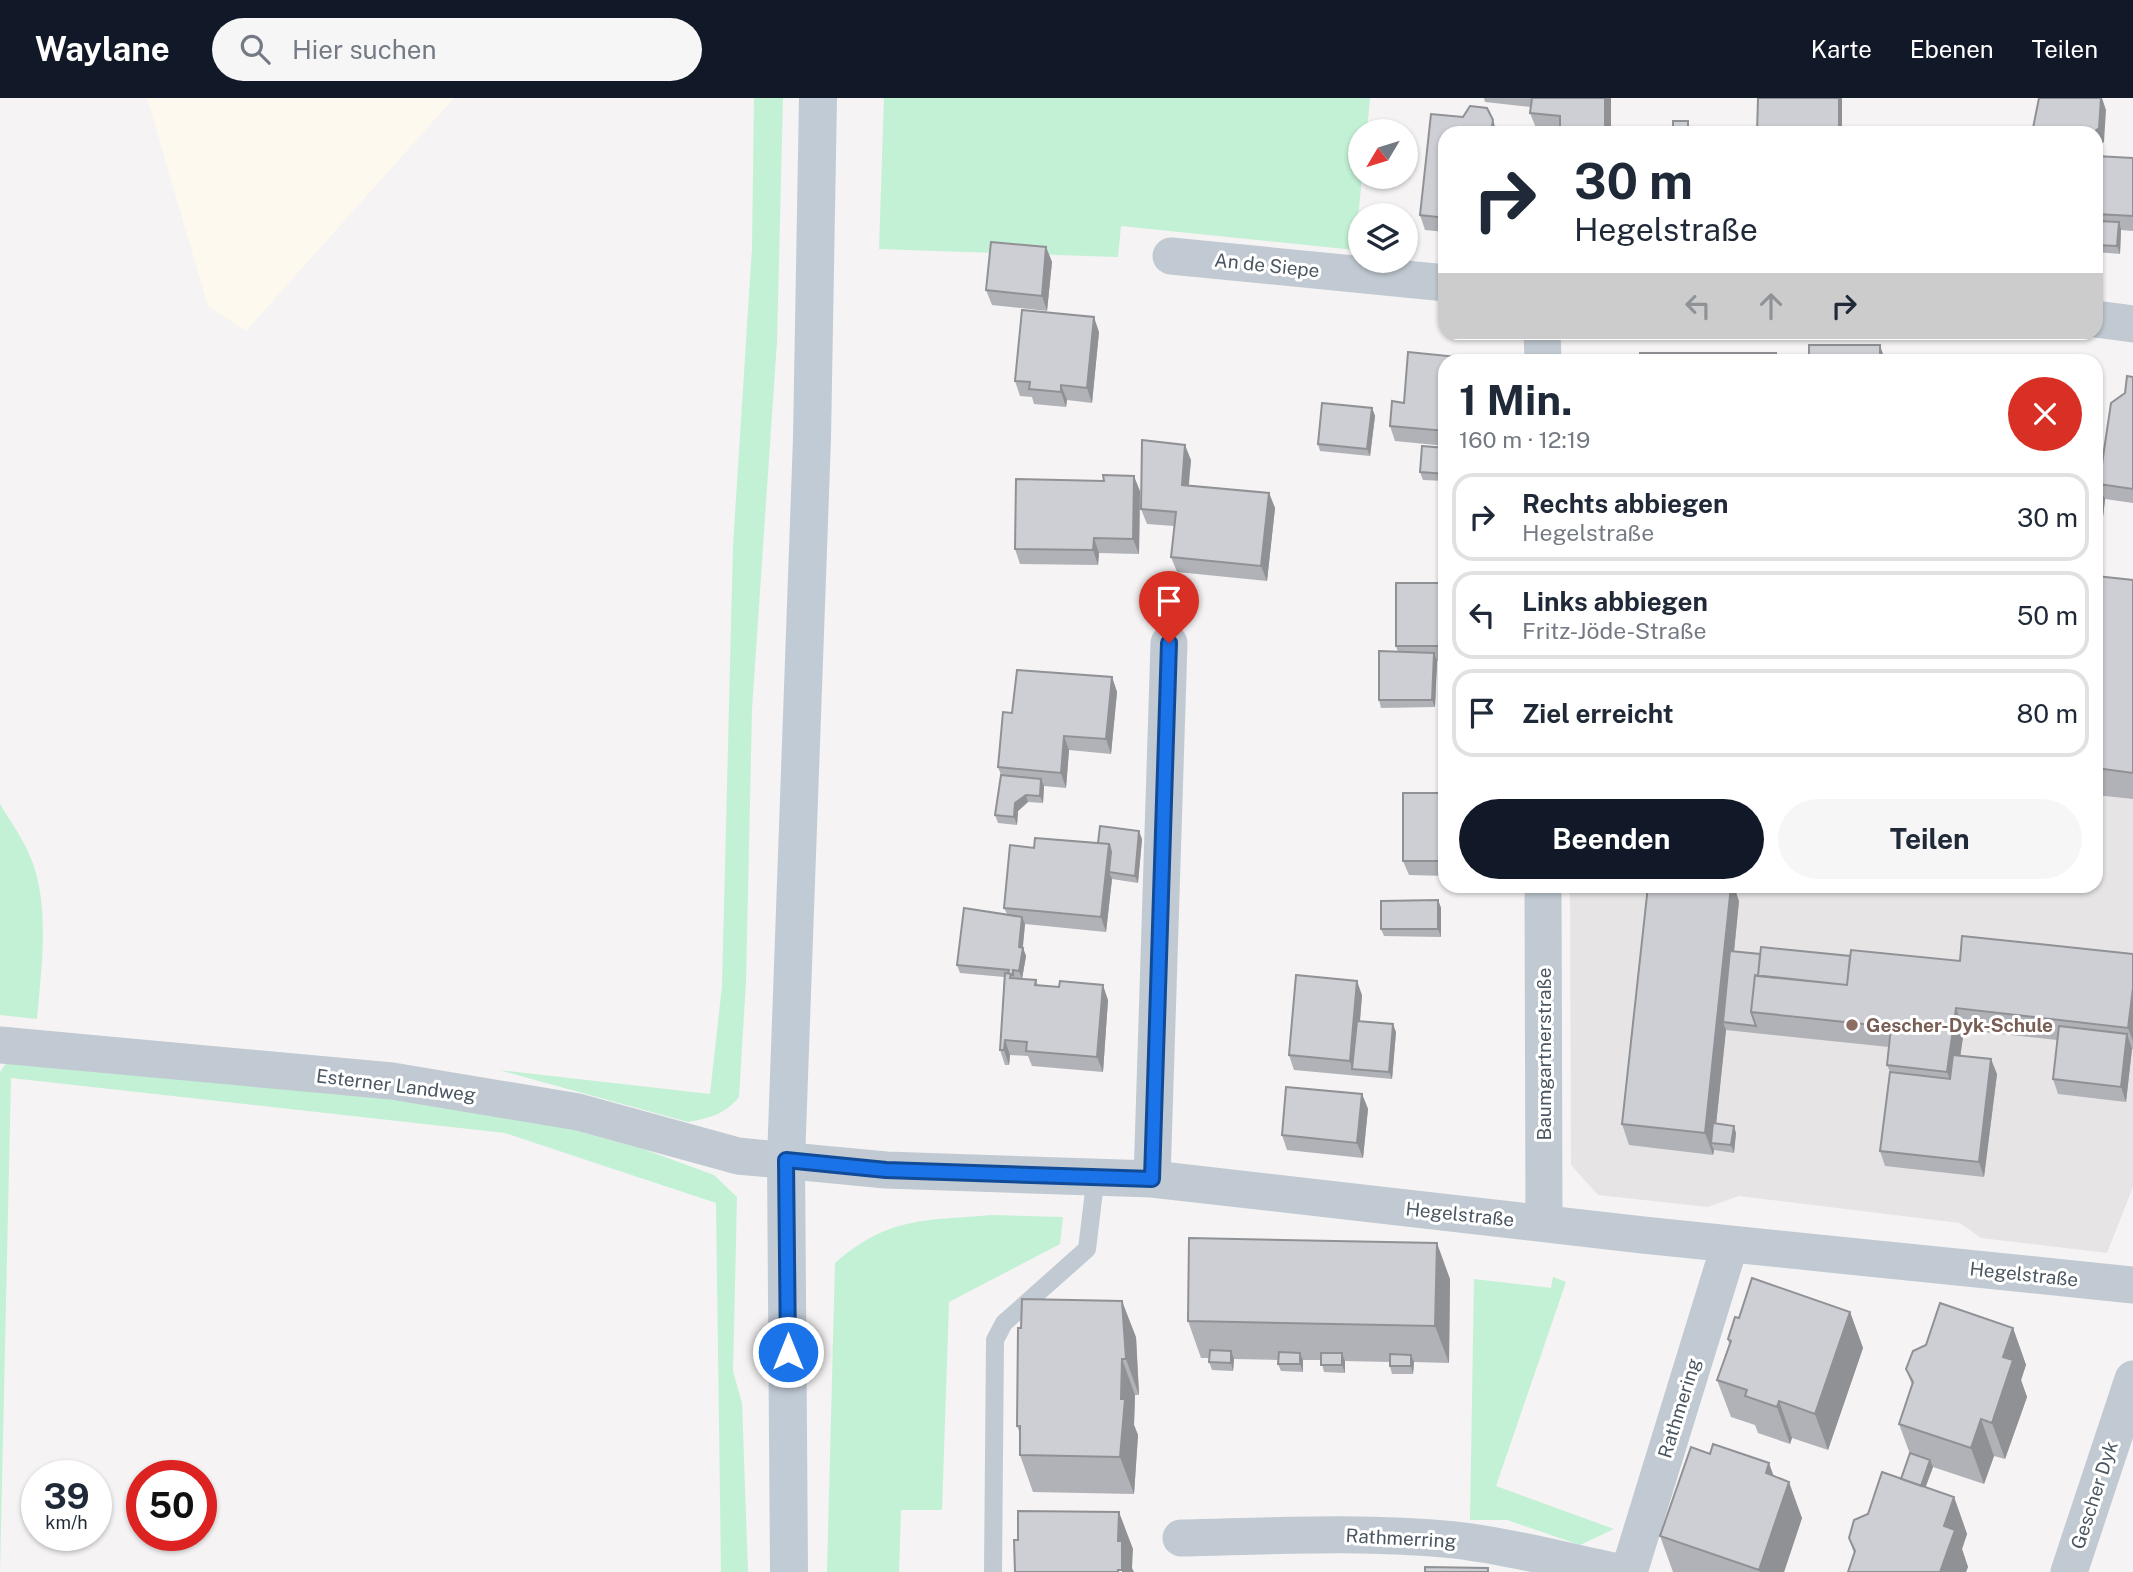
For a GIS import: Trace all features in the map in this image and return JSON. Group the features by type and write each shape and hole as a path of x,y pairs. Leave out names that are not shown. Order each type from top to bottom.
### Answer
{"main road":[{"path":"789,1572 786,1160 812,438 818,98"}],"street":[{"name":"An de Siepe","path":"1171,256 1438,282"},
{"path":"2103,320 2133,324"},
{"path":"1152,1179 1169,643"},
{"name":"Baumgartnerstraße","path":"1544,893 1544,1223"},
{"name":"Esterner Landweg","path":"0,1045 392,1081 578,1112 738,1156 786,1160"},
{"name":"Hegelstraße","path":"786,1160 886,1170 1096,1175 1152,1179 1730,1244 2133,1285"},
{"name":"Rathmering","path":"1629,1572 1730,1244"},
{"name":"Gescher Dyk","path":"2069,1572 2133,1379"},
{"name":"Rathmerring","path":"1181,1538 1324,1534 1433,1539 1528,1553 1618,1572"}],"lane":[{"path":"993,1572 995,1340 1004,1324 1087,1249 1096,1175"}],"shaded area":[{"path":"147,98 454,98 246,331 208,306"},
{"name":"Gescher-Dyk-Schule","path":"2103,576 2133,579 2133,1187 2107,1253 1981,1238 1960,1223 1739,1196 1708,1207 1598,1195 1571,1165 1570,893 2103,893"}],"green space":[{"path":"754,98 783,98 777,341 752,709 746,982 739,1097 728,1108 716,1114 688,1122 499,1070 710,1094 722,986 733,545 752,248"},
{"path":"884,98 1370,98 1368,119 1348,119 1348,189 1361,189 1360,203 1348,203 1348,249 1121,226 1118,257 879,249"},
{"path":"0,804 31,857 40,894 43,948 37,1019 0,1015"},
{"path":"25,1052 524,1116 643,1149 714,1175 737,1197 733,1371 742,1403 748,1572 721,1572 716,1203 505,1133 11,1078 0,1572 0,1072 9,1059"},
{"path":"992,1215 1063,1217 1060,1244 949,1302 942,1510 901,1510 899,1572 827,1572 835,1263 854,1248 890,1229 927,1220"},
{"path":"1553,1277 1566,1282 1496,1486 1614,1529 1580,1545 1507,1520 1470,1520 1474,1279 1551,1288"}],"building":[{"path":"1532,98 1605,98 1605,126 1560,126 1560,116 1530,113"},
{"path":"1758,98 1839,98 1839,126 1757,126"},
{"path":"2039,98 2101,98 2099,126 2033,126"},
{"path":"1470,106 1487,108 1493,120 1492,126 1438,126 1438,217 1420,215 1431,114 1463,117"},
{"path":"1673,121 1688,121 1688,126 1673,126"},
{"path":"2103,156 2133,158 2133,216 2103,214"},
{"path":"2103,221 2119,222 2117,246 2103,245"},
{"path":"991,242 1046,247 1042,296 986,290"},
{"path":"1022,310 1094,317 1087,388 1061,385 1061,392 1029,389 1030,382 1015,381"},
{"path":"1809,345 1880,345 1880,354 1809,354"},
{"path":"1408,352 1438,355 1438,430 1390,426 1392,401 1404,403"},
{"path":"1640,353 1776,353 1776,354"},
{"path":"2127,376 2133,377 2133,489 2103,485 2103,457 2111,403 2125,393"},
{"path":"1322,403 1372,408 1367,449 1318,444"},
{"path":"1142,440 1185,445 1182,485 1269,493 1261,566 1171,557 1176,512 1141,509"},
{"path":"1422,446 1438,447 1438,473 1420,472"},
{"path":"1103,475 1134,476 1133,539 1094,538 1093,550 1015,549 1016,479 1104,481"},
{"path":"2103,577 2133,580 2133,773 2103,769"},
{"path":"1396,583 1438,583 1438,646 1396,646"},
{"path":"1379,651 1434,653 1432,700 1379,700"},
{"path":"1017,670 1112,677 1106,739 1064,736 1061,773 998,767 1003,712 1012,713"},
{"path":"1001,775 1041,779 1040,796 1026,795 1015,803 1014,817 995,815"},
{"path":"1403,793 1438,793 1438,861 1403,861"},
{"path":"1100,826 1139,831 1135,876 1109,872 1111,852 1109,844 1098,843"},
{"path":"1035,838 1109,844 1101,917 1004,908 1010,845 1034,848"},
{"path":"1647,893 1730,893 1705,1133 1622,1124"},
{"path":"1438,900 1438,929 1381,929 1381,901"},
{"path":"964,908 1022,917 1019,947 1023,948 1019,971 1013,970 1013,975 1008,973 1009,970 957,965"},
{"path":"1962,936 2133,954 2133,988 2128,1028 1956,1008 1947,1072 1887,1065 1891,1027 1751,1012 1755,975 1847,985 1851,950 1960,961"},
{"path":"1761,947 1850,956 1847,985 1758,976"},
{"path":"1730,951 1760,954 1751,1012 1756,1026 1723,1022"},
{"path":"1005,973 1011,974 1010,978 1036,980 1035,985 1059,987 1060,981 1103,985 1097,1057 1026,1051 1027,1042 1005,1040 1004,1050 1000,1050"},
{"path":"1296,975 1357,981 1350,1061 1289,1055"},
{"path":"1357,1021 1393,1024 1389,1072 1352,1069"},
{"path":"2059,1026 2127,1034 2121,1087 2053,1079"},
{"path":"1953,1055 1991,1059 1979,1162 1880,1151 1890,1072 1950,1079"},
{"path":"1286,1087 1362,1094 1357,1143 1282,1135"},
{"path":"1713,1123 1734,1126 1731,1145 1711,1143"},
{"path":"1189,1238 1437,1243 1435,1326 1188,1321"},
{"path":"1752,1278 1850,1312 1815,1414 1779,1401 1777,1407 1745,1396 1747,1390 1717,1380 1731,1341 1728,1339 1735,1317 1739,1318"},
{"path":"1022,1299 1122,1301 1126,1359 1122,1359 1121,1399 1125,1399 1120,1457 1020,1455 1020,1426 1017,1426 1018,1328 1021,1328"},
{"path":"1940,1303 2013,1328 2003,1357 2013,1360 1992,1423 1981,1419 1971,1448 1899,1424 1913,1382 1906,1369 1913,1351 1926,1345"},
{"path":"1210,1350 1231,1351 1231,1363 1209,1362"},
{"path":"1279,1352 1300,1353 1300,1364 1278,1364"},
{"path":"1321,1353 1342,1353 1342,1365 1321,1365"},
{"path":"1390,1354 1411,1355 1411,1366 1390,1366"},
{"path":"1713,1444 1769,1463 1766,1473 1789,1482 1759,1570 1660,1536 1691,1447 1710,1454"},
{"path":"1910,1453 1930,1460 1921,1486 1901,1479"},
{"path":"1882,1472 1954,1497 1944,1526 1955,1530 1940,1572 1848,1572 1855,1551 1849,1538 1854,1520 1868,1514"},
{"path":"1018,1511 1119,1512 1118,1541 1122,1541 1122,1570 1015,1572 1014,1540 1018,1540"},
{"path":"1425,1567 1488,1568 1488,1572 1425,1572"}],"place":[{"name":"Gescher-Dyk-Schule","path":"1852,1025"}],"route":[{"path":"788,1352 786,1160 886,1170 1096,1175 1152,1179 1169,643"}]}
